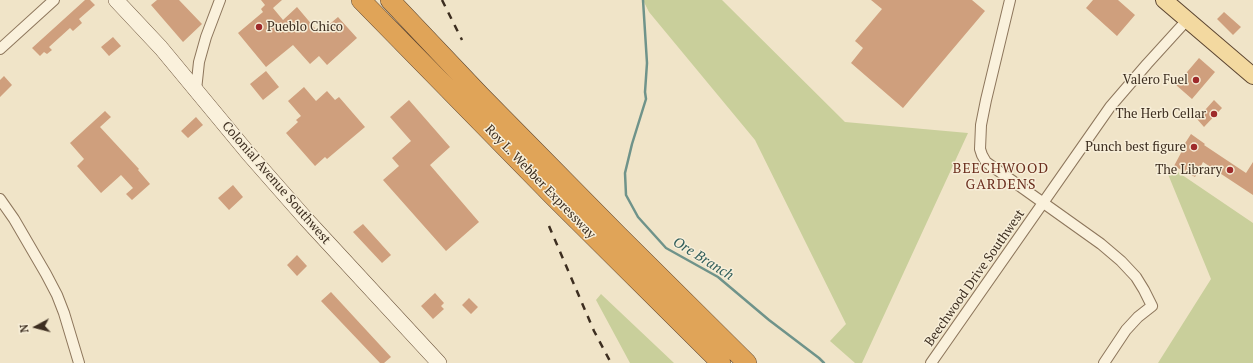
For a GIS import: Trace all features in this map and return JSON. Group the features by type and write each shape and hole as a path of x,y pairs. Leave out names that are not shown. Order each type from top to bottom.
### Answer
{"highway":[{"name":"Roy L. Webber Expressway","path":"361,0 553,196 721,363"},
{"name":"Roy L. Webber Expressway","path":"390,0 480,95 747,363"}],"main road":[{"name":"Colonial Avenue Southwest","path":"116,0 161,48 306,219 439,363"},
{"path":"1164,0 1253,76"}],"street":[{"path":"0,49 54,0"},
{"path":"196,90 201,56 220,0"},
{"path":"1010,0 984,106 981,125 980,149 986,162 1101,244 1121,261 1136,277 1144,290 1152,306 1138,317 1126,330 1104,363"},
{"name":"Beechwood Drive Southwest","path":"931,363 1110,107 1187,20"},
{"path":"0,198 22,233 57,295 79,363"}],"green space":[{"path":"643,0 722,0 845,122 968,133 862,363 855,363 830,341 846,324 755,140 649,12"},
{"path":"1163,162 1253,223 1253,363 1158,363 1211,279"},
{"path":"601,294 674,363 630,363 596,300"}],"building":[{"path":"85,0 90,0 95,5 79,19 82,23 73,31 70,28 49,47 52,50 47,54 44,52 40,56 32,48"},
{"path":"157,0 179,0 202,24 183,42 151,5"},
{"path":"261,0 282,0 273,8 283,20 297,7 319,33 338,17 357,38 327,65 319,56 310,64 293,45 266,67 238,33 263,12 261,9 265,5"},
{"path":"871,0 972,0 985,11 903,108 851,63 863,48 855,41 882,9"},
{"path":"1093,0 1118,0 1135,15 1117,36 1086,8"},
{"path":"1224,12 1241,27 1233,35 1217,19"},
{"path":"113,37 121,46 109,56 101,47"},
{"path":"1199,58 1215,72 1192,99 1176,85"},
{"path":"266,71 279,87 263,100 250,84"},
{"path":"4,76 12,85 0,97 0,80"},
{"path":"304,87 316,101 327,91 335,100 339,97 365,127 327,159 325,157 315,166 286,133 298,122 296,120 301,116 288,101"},
{"path":"409,100 450,147 430,165 479,222 446,251 383,180 399,166 392,158 411,141 390,117"},
{"path":"1214,100 1222,108 1204,127 1197,119"},
{"path":"105,111 111,117 100,127 139,169 138,170 150,184 132,200 126,194 133,188 121,175 101,193 77,166 84,159 70,143"},
{"path":"196,117 203,125 188,138 181,131"},
{"path":"1191,134 1205,144 1204,145 1246,173 1253,162 1253,195 1203,162 1195,177 1174,166 1183,149 1182,148"},
{"path":"233,185 243,197 229,210 218,198"},
{"path":"363,224 391,255 382,263 353,232"},
{"path":"297,255 307,266 297,276 287,265"},
{"path":"331,292 391,357 384,363 380,363 321,301"},
{"path":"435,293 444,303 441,306 444,309 433,319 421,306"},
{"path":"469,298 478,307 471,314 462,305"}],"waterway":[{"name":"Ore Branch","path":"643,0 647,63 646,99 625,173 626,195 638,217 666,248 718,277 769,320 824,363"}],"railway":[{"path":"442,0 462,40"},
{"path":"549,226 594,331 611,363"}],"place":[{"name":"Pueblo Chico","path":"259,27"},
{"name":"Valero Fuel","path":"1196,80"},
{"name":"The Herb Cellar","path":"1214,114"},
{"name":"Punch best figure","path":"1194,147"},
{"name":"The Library","path":"1230,170"}],"district":[{"name":"BEECHWOOD GARDENS","path":"1001,178"}]}
